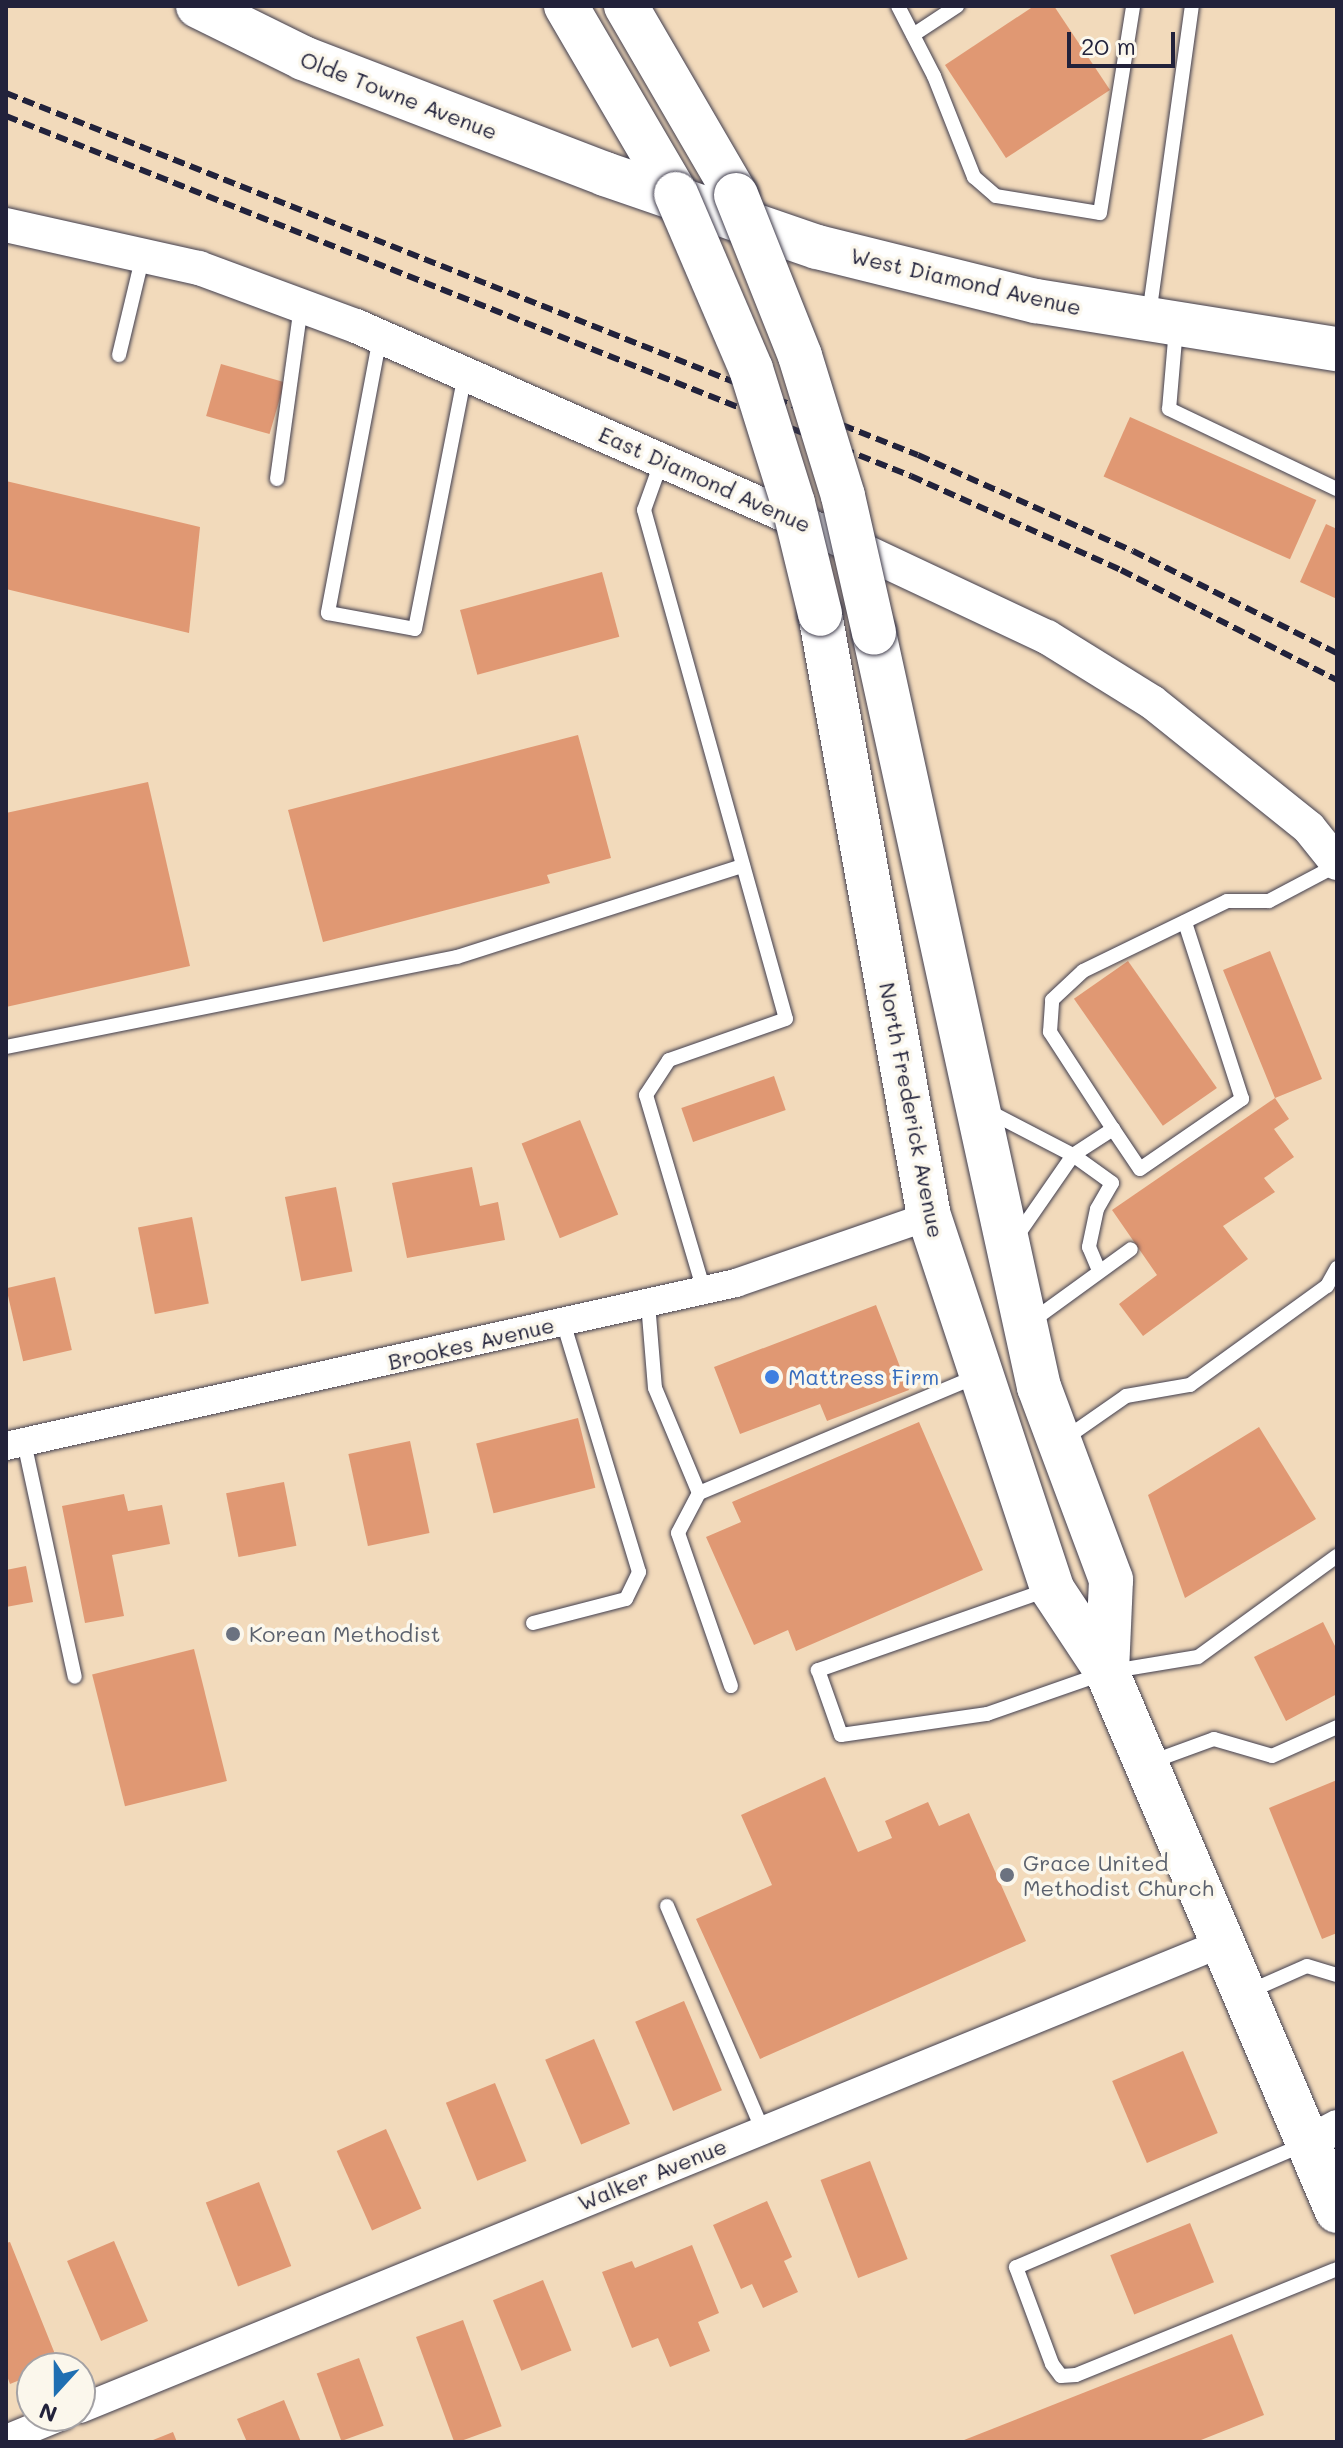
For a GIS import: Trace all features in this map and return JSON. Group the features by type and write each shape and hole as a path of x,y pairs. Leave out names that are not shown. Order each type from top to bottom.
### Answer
{"main road":[{"name":"Olde Towne Avenue","path":"198,6 303,58 605,174"},
{"name":"North Frederick Avenue","path":"566,6 676,194 751,369 793,503 820,614 929,1216 985,1373 1052,1589 1107,1672 1247,1993 1323,2135 1337,2211"},
{"name":"North Frederick Avenue","path":"634,18 736,195 800,356 843,496 1025,1326 1059,1443 1111,1580 1107,1672"},
{"name":"West Diamond Avenue","path":"605,174 817,247 1036,301 1337,349"}],"street":[{"name":"East Diamond Avenue","path":"6,225 199,268 380,336 662,459 1047,637 1152,702 1309,828 1337,864"},
{"name":"Brookes Avenue","path":"15,1444 704,1291 929,1216"},
{"name":"Walker Avenue","path":"96,2402 1225,1942"}],"lane":[{"path":"898,6 974,177 996,196 1100,213 1133,6"},
{"path":"913,35 957,6"},
{"path":"1192,6 1162,320 1169,409 1337,489"},
{"path":"119,355 143,255"},
{"path":"277,479 301,306"},
{"path":"380,336 328,613 415,629 465,374"},
{"path":"662,459 644,510 786,1019 669,1060 646,1095 704,1291"},
{"path":"1185,922 1242,1099 1140,1169 1050,1032 1052,1000 1083,971 1227,901 1269,901 1337,864"},
{"path":"6,1047 457,957 743,866"},
{"path":"974,1103 1073,1155 1112,1183 1097,1209 1089,1247 1099,1271"},
{"path":"1008,1249 1073,1155 1113,1129"},
{"path":"1025,1326 1131,1249"},
{"path":"1059,1443 1126,1396 1190,1385 1327,1286 1337,1268"},
{"path":"648,1303 655,1388 699,1493"},
{"path":"533,1623 626,1599 639,1572 563,1322"},
{"path":"731,1686 678,1533 699,1493 985,1373"},
{"path":"15,1444 75,1677"},
{"path":"1052,1589 818,1670 841,1735 987,1714 1107,1672 1198,1657 1337,1556"},
{"path":"1149,1763 1214,1739 1272,1756 1337,1727"},
{"path":"667,1906 762,2129"},
{"path":"1247,1993 1307,1966 1337,1975"},
{"path":"1323,2135 1016,2267 1052,2364 1061,2376 1076,2375 1337,2269"}],"building":[{"path":"1034,6 1054,6 1110,90 1006,158 945,65"},
{"path":"221,364 284,382 270,434 206,416"},
{"path":"1130,417 1316,500 1290,559 1104,476"},
{"path":"6,481 200,527 189,633 6,589"},
{"path":"1326,524 1337,529 1337,599 1300,582"},
{"path":"602,572 619,637 477,675 460,610"},
{"path":"578,735 611,858 547,875 550,883 323,942 288,810"},
{"path":"148,782 190,966 6,1007 6,813"},
{"path":"1270,951 1322,1079 1275,1098 1223,970"},
{"path":"1128,961 1217,1088 1163,1126 1074,999"},
{"path":"774,1076 786,1110 693,1142 681,1108"},
{"path":"1275,1098 1289,1119 1274,1129 1294,1157 1264,1178 1275,1192 1223,1226 1248,1259 1143,1336 1119,1304 1157,1275 1112,1210"},
{"path":"580,1120 618,1215 560,1238 522,1144"},
{"path":"472,1167 480,1206 498,1202 505,1240 407,1258 392,1183"},
{"path":"336,1187 352,1271 301,1281 285,1197"},
{"path":"192,1217 209,1303 155,1314 138,1227"},
{"path":"55,1277 72,1350 23,1361 6,1288"},
{"path":"876,1305 909,1390 827,1421 820,1404 740,1434 714,1367"},
{"path":"578,1418 595,1488 494,1513 476,1443"},
{"path":"919,1422 983,1570 796,1651 788,1630 754,1645 706,1537 741,1522 732,1502"},
{"path":"1259,1427 1316,1519 1185,1598 1148,1495"},
{"path":"410,1441 430,1533 368,1546 348,1454"},
{"path":"284,1482 296,1546 238,1557 226,1493"},
{"path":"124,1494 128,1511 162,1505 170,1544 112,1555 124,1616 85,1623 62,1506"},
{"path":"26,1566 33,1602 6,1607 6,1570"},
{"path":"1323,1622 1337,1650 1337,1694 1286,1721 1254,1657"},
{"path":"194,1649 227,1781 125,1806 92,1674"},
{"path":"825,1777 858,1852 892,1838 885,1821 928,1802 939,1826 969,1813 1026,1941 760,2059 696,1919 772,1885 741,1815"},
{"path":"1337,1780 1337,1933 1322,1939 1269,1808"},
{"path":"684,2001 722,2090 673,2111 635,2022"},
{"path":"594,2039 630,2124 581,2144 545,2060"},
{"path":"1183,2051 1218,2133 1147,2163 1112,2081"},
{"path":"495,2083 526,2161 477,2181 446,2103"},
{"path":"386,2129 421,2208 372,2230 337,2151"},
{"path":"870,2161 908,2259 858,2278 821,2180"},
{"path":"259,2182 291,2266 238,2286 206,2202"},
{"path":"767,2201 792,2257 784,2261 798,2292 763,2308 752,2284 741,2289 713,2225"},
{"path":"1190,2223 1214,2282 1134,2315 1110,2255"},
{"path":"114,2241 148,2321 101,2341 67,2261"},
{"path":"10,2242 54,2352 16,2352 16,2382 10,2384 6,2373 6,2243"},
{"path":"692,2245 719,2313 698,2322 710,2351 670,2367 658,2338 632,2348 602,2272 632,2261 635,2268"},
{"path":"543,2280 571,2350 521,2371 493,2300"},
{"path":"463,2320 502,2426 454,2442 416,2337"},
{"path":"1232,2334 1264,2415 1196,2442 959,2442"},
{"path":"359,2358 384,2426 341,2441 317,2373"},
{"path":"284,2400 301,2442 247,2442 237,2419"},
{"path":"173,2432 177,2442 148,2442"}],"railway":[{"path":"6,93 918,455 1133,551 1337,653"},
{"path":"6,116 911,476 1121,570 1337,680"}],"place":[{"name":"Mattress Firm","path":"772,1377"},
{"name":"Korean Methodist","path":"233,1634"},
{"name":"Grace United Methodist Church","path":"1007,1875"}]}
